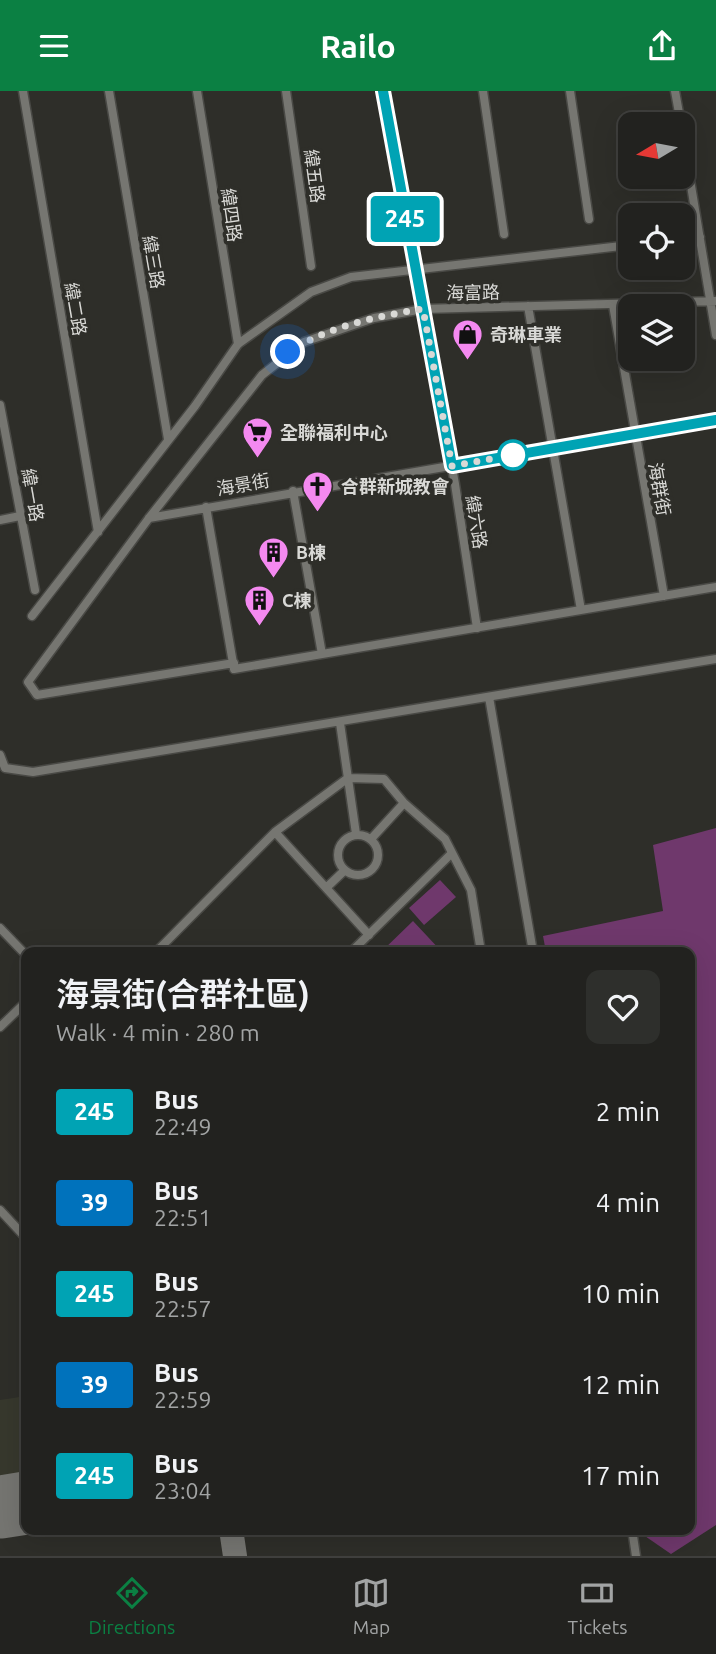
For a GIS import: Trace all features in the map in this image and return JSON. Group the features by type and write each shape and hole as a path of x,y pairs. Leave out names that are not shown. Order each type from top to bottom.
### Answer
{"street":[{"name":"緯二路","path":"23,91 98,532"},
{"name":"緯三路","path":"109,91 168,439"},
{"name":"緯四路","path":"197,91 238,344"},
{"name":"緯五路","path":"286,91 311,266"},
{"name":"緯六路","path":"383,91 452,466 477,628"},
{"path":"483,91 505,234"},
{"path":"570,91 589,219"},
{"path":"675,91 679,112"},
{"path":"692,189 713,301 716,335"},
{"path":"695,238 700,237"},
{"path":"32,616 238,344 311,292 335,282 414,269 618,246"},
{"name":"海富路","path":"234,666 37,695 28,682 149,517 262,375 281,357 304,342 338,328 423,309 713,301"},
{"name":"海群街","path":"613,305 664,596"},
{"path":"528,306 582,610"},
{"name":"緯一路","path":"0,405 35,590"},
{"name":"海景街","path":"149,517 716,420"},
{"path":"293,491 322,654"},
{"path":"206,507 234,666 322,654 716,587"},
{"path":"0,520 20,516"},
{"path":"0,755 3,770 33,772 716,659"},
{"path":"489,697 532,947"},
{"path":"340,723 356,834"},
{"path":"161,947 275,832 348,778 384,779 404,803 445,839 471,890 480,947"},
{"path":"371,839 404,803"},
{"path":"275,832 369,935"},
{"path":"356,834 371,839 378,856 373,867 363,874 345,870 338,859 339,845 356,834"},
{"path":"356,947 452,853"},
{"path":"326,888 345,870"},
{"path":"0,928 21,950"},
{"path":"0,1027 21,1007"},
{"path":"0,1210 21,1233"},
{"path":"633,1535 636,1556"}],"shaded area":[{"path":"716,828 716,1525 671,1554 643,1535 695,1535 695,947 545,947 543,936 663,911 653,845"},
{"path":"440,880 456,897 424,925 409,908"},
{"path":"413,921 437,947 386,947"},
{"path":"21,1397 21,1496 0,1499 0,1400"}],"taxiway":[{"path":"232,1535 235,1556"}],"runway":[{"path":"0,1507 21,1504"}],"bus line":[{"name":"245","path":"383,91 452,466 716,420"}],"place":[{"name":"奇琳車業","path":"467,361"},
{"name":"全聯福利中心","path":"257,459"},
{"name":"合群新城教會","path":"318,513"},
{"name":"B棟","path":"273,579"},
{"name":"C棟","path":"259,627"}],"route":[{"path":"288,352 338,328 423,309 452,466 525,453 513,455"}]}
